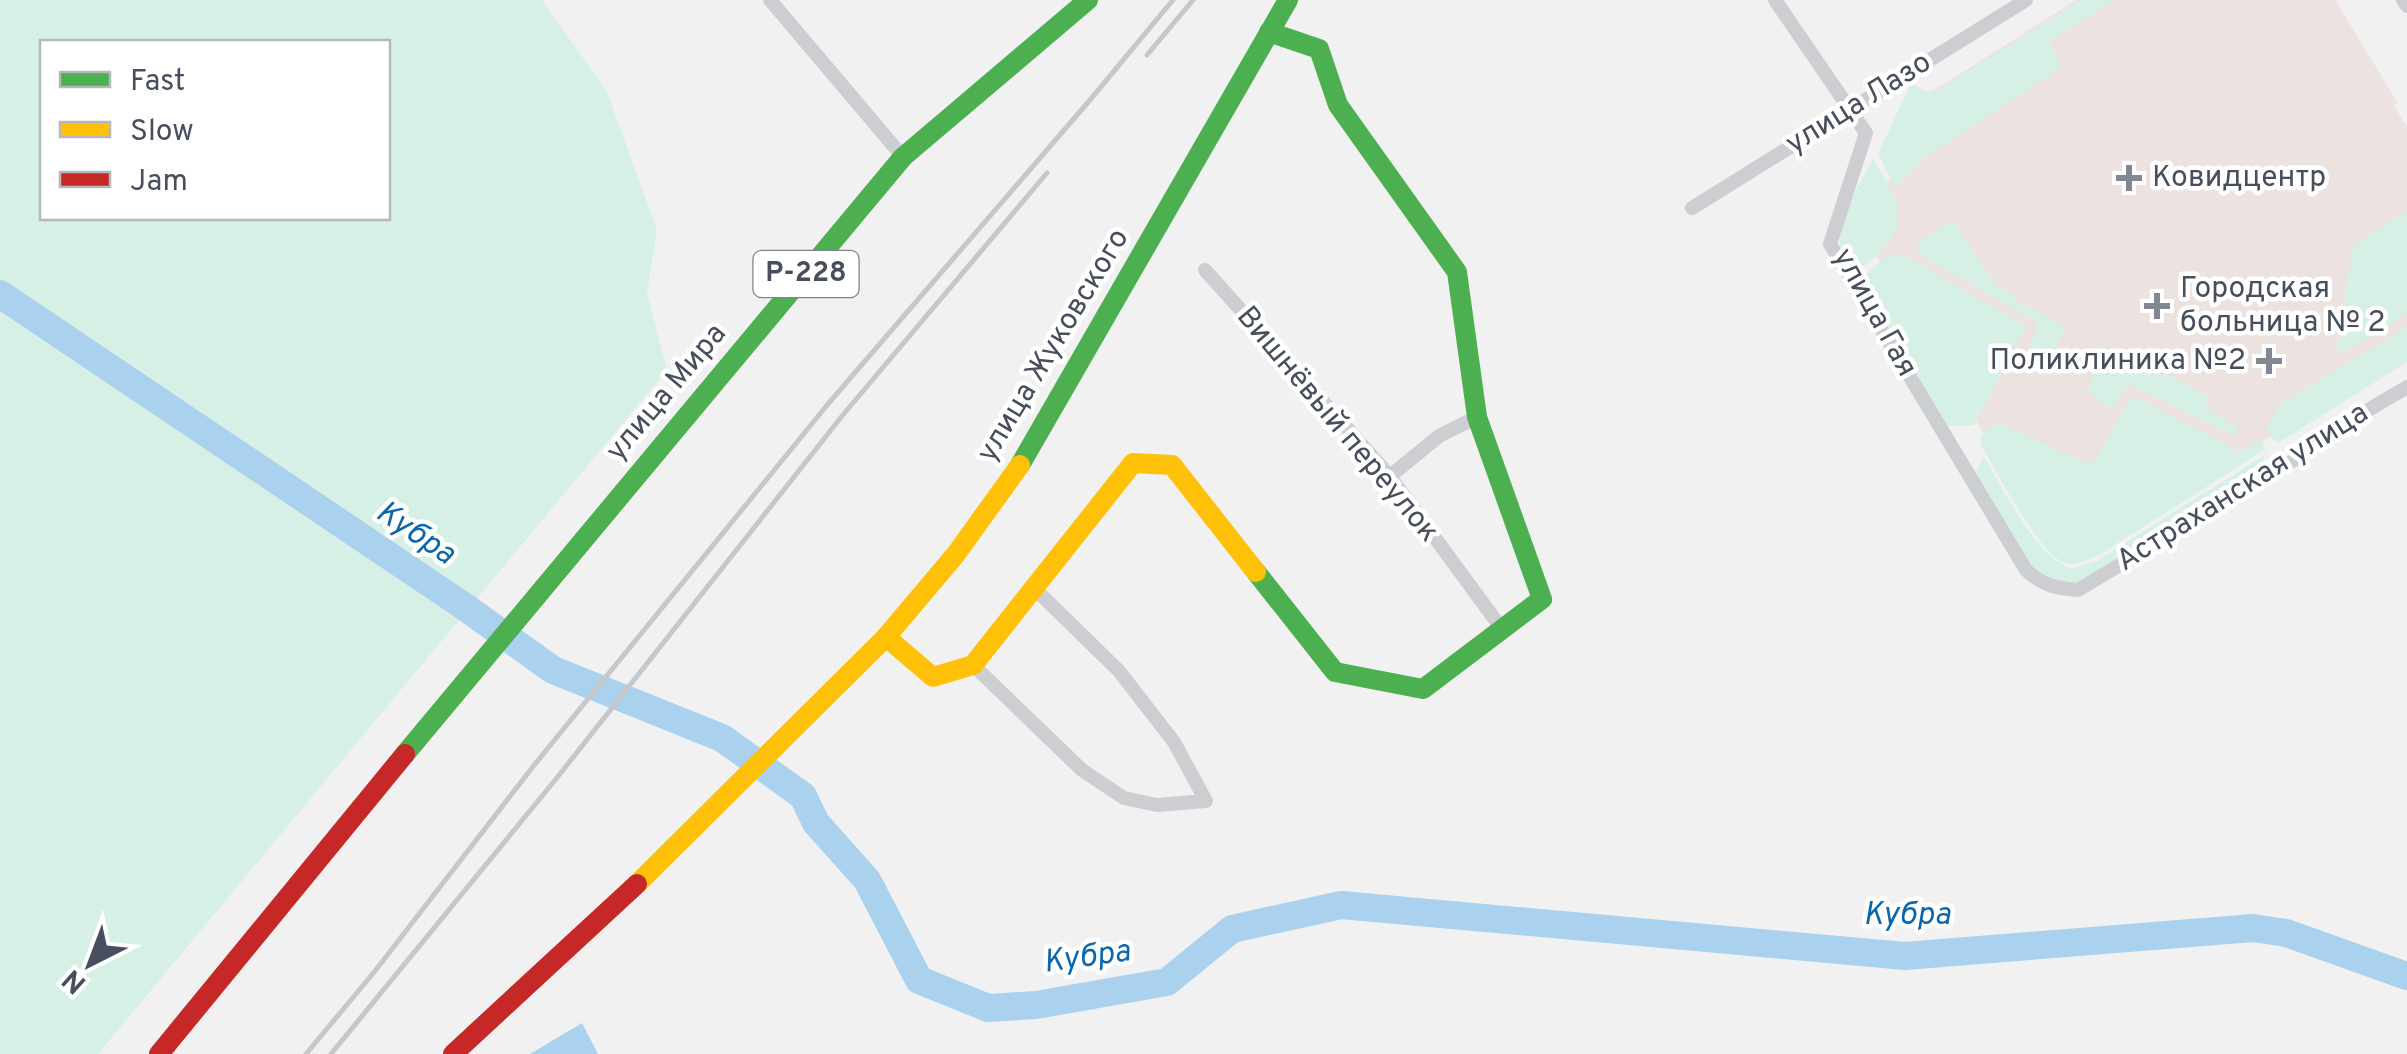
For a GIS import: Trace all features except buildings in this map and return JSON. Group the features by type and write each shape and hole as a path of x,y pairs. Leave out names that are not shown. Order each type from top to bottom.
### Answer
{"main road":[{"name":"улица Мира","path":"159,1054 903,157 1088,0"},
{"name":"улица Жуковского","path":"454,1054 659,864 830,694 886,637 956,554 1019,467 1288,0"},
{"path":"886,637 933,677 973,664 1133,462 1172,465 1335,672 1423,689 1542,600 1477,417 1456,272 1338,105 1320,49 1269,32"}],"street":[{"path":"770,0 903,157"},
{"name":"улица Гая","path":"1775,0 1866,133 1830,244 2026,570 2038,581 2078,590"},
{"name":"улица Лазо","path":"1692,208 2026,0"},
{"name":"Вишнёвый переулок","path":"1205,270 1390,477 1502,629"},
{"name":"Астраханская улица","path":"2078,590 2407,388"},
{"path":"1390,477 1439,436 1477,417"},
{"path":"973,664 1082,770 1124,798 1156,806 1206,801 1174,742 1119,670 1034,588"}],"shaded area":[{"name":"Городская больница № 2","path":"2076,0 2335,0 2398,103 2394,106 2407,127 2407,353 2127,525 2032,513 1863,234 1930,93"}],"green space":[{"path":"0,0 542,0 607,92 657,230 647,293 667,370 98,1054 0,1054"},
{"path":"2080,0 2114,0 2050,41 2061,68 1920,161 1895,187 1878,154 1911,83 1936,92"},
{"path":"1873,159 1896,203 1897,225 1884,248 1858,269 1846,260 1841,233 1844,217"},
{"path":"2407,210 2407,314 2341,353 2337,349 2353,246"},
{"path":"1953,220 1994,284 2017,297 2016,301 2066,327 2052,355 2047,354 2040,367 2022,362 2037,322 1927,259 1918,250 1917,243"},
{"path":"1896,254 1915,261 2025,328 1974,425 1947,426 1860,284 1875,266"},
{"path":"2407,327 2407,362 2278,443 2270,436 2268,426 2286,400"},
{"path":"2103,346 2161,377 2164,373 2210,397 2204,409 2238,426 2235,433 2128,384 2113,407 2103,405 2087,391 2094,377 2089,373"},
{"path":"2138,398 2239,452 2260,440 2266,449 2104,552 2073,564 2057,559 2008,493 1980,439 1990,427 2003,424 2082,462 2093,462 2129,401"},
{"path":"2263,456 2265,468 2261,473 2080,585 2036,575 1975,481 1984,457 2033,536 2045,551 2071,568 2095,562"}],"water":[{"path":"582,1023 598,1054 530,1054"}],"waterway":[{"name":"Кубра","path":"0,294 553,670 722,738 803,796 816,823 867,880 919,980 988,1008 1036,1005 1167,982 1232,929 1341,905 1905,956 2253,928 2286,933 2407,976"}],"railway":[{"path":"306,1054 535,764 828,404 1173,0"},
{"path":"1147,55 1193,0"},
{"path":"331,1054 556,779 842,416 1047,173"}],"traffic: fast":[{"path":"405,754 903,157 1088,0"},
{"path":"1020,465 1288,0"},
{"path":"1256,572 1335,672 1423,689 1542,599 1477,417 1457,272 1338,105 1319,49 1269,32"}],"traffic: slow":[{"path":"886,637 933,677 973,665 1133,463 1172,465 1256,572"},
{"path":"637,884 886,637 956,554 1020,465"}],"traffic: jam":[{"path":"159,1054 405,754"},
{"path":"453,1054 637,884"}],"place":[{"name":"Ковидцентр","path":"2129,178"},
{"name":"Городская больница № 2","path":"2157,306"},
{"name":"Поликлиника №2","path":"2269,361"}]}
